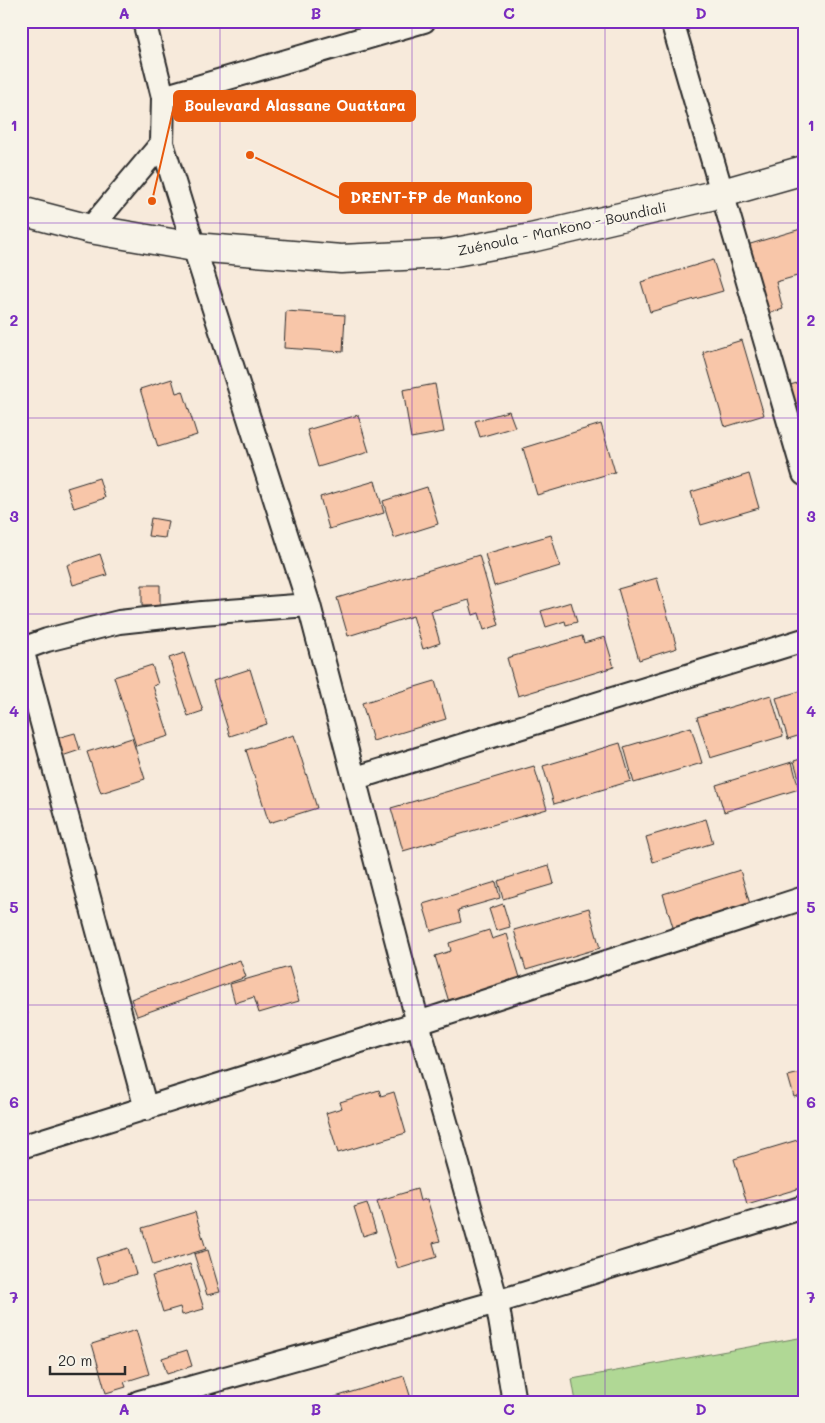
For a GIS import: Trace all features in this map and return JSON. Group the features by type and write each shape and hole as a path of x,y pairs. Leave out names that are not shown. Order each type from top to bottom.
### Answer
{"main road":[{"name":"Zuénoula - Mankono - Boundiali","path":"21,211 90,229 194,247 341,260 444,254 531,238 723,193 804,170"}],"street":[{"path":"144,21 163,97 162,143 309,605 356,778 418,1024 497,1302 514,1402"},
{"path":"163,97 424,21"},
{"path":"672,21 804,474"},
{"path":"90,229 162,143"},
{"path":"146,1109 22,649 46,640 119,622 202,613 309,605"},
{"path":"356,778 804,640"},
{"path":"21,1147 418,1024 804,898"},
{"path":"139,1402 497,1302 804,1207"}],"green space":[{"path":"804,1337 804,1402 576,1402 572,1379"}],"building":[{"path":"804,228 804,274 776,282 783,309 768,314 747,245"},
{"path":"713,260 723,291 650,312 641,282"},
{"path":"286,311 345,315 343,352 284,348"},
{"path":"742,340 764,415 725,427 703,352"},
{"path":"172,379 176,393 183,391 197,435 158,447 140,389"},
{"path":"804,381 804,431 790,385"},
{"path":"435,384 444,432 411,438 403,390"},
{"path":"509,411 515,427 480,437 475,421"},
{"path":"358,415 369,452 318,467 307,430"},
{"path":"601,424 615,472 537,495 523,448"},
{"path":"749,474 759,508 701,525 691,492"},
{"path":"99,478 105,498 74,508 67,488"},
{"path":"375,481 384,513 329,529 320,497"},
{"path":"427,487 438,524 394,538 383,501"},
{"path":"151,518 168,521 165,538 148,536"},
{"path":"551,535 560,566 494,586 485,554"},
{"path":"100,554 107,575 73,585 67,565"},
{"path":"479,555 499,625 484,630 479,613 473,615 469,600 431,611 440,643 423,649 413,616 348,636 337,598"},
{"path":"657,578 677,648 639,660 618,589"},
{"path":"142,585 160,585 160,606 142,606"},
{"path":"571,602 577,622 566,625 565,621 546,627 541,611"},
{"path":"582,636 584,643 605,637 614,667 518,696 507,658"},
{"path":"184,653 203,711 188,716 169,658"},
{"path":"152,665 158,684 153,686 169,736 136,746 114,677"},
{"path":"250,669 267,724 230,736 213,681"},
{"path":"435,681 446,719 373,741 362,703"},
{"path":"804,690 804,734 788,739 776,698"},
{"path":"771,695 783,736 710,758 697,717"},
{"path":"691,727 702,763 634,783 624,747"},
{"path":"75,733 80,750 62,756 57,738"},
{"path":"294,735 317,808 269,823 246,750"},
{"path":"132,738 145,779 101,793 87,752"},
{"path":"620,743 631,781 554,804 543,766"},
{"path":"804,758 804,789 802,789 794,761"},
{"path":"792,762 799,789 724,812 716,785"},
{"path":"534,766 547,809 403,851 391,808"},
{"path":"706,819 713,843 653,862 646,837"},
{"path":"549,865 554,884 503,899 498,881"},
{"path":"740,870 752,911 675,934 663,894"},
{"path":"496,882 500,898 458,910 461,922 431,931 423,904"},
{"path":"503,904 510,927 496,931 489,909"},
{"path":"589,908 600,948 526,970 514,930"},
{"path":"489,930 492,939 507,934 521,981 449,1002 435,956 451,951 449,943"},
{"path":"240,960 246,977 137,1016 131,999"},
{"path":"289,967 299,1001 259,1013 254,997 235,1003 230,984"},
{"path":"21,992 28,1014 21,1017"},
{"path":"804,1072 804,1094 794,1097 788,1076"},
{"path":"379,1090 381,1096 394,1092 406,1133 338,1153 326,1113 342,1108 340,1102"},
{"path":"804,1138 804,1187 747,1204 734,1159"},
{"path":"417,1189 420,1201 427,1199 440,1241 433,1243 437,1257 398,1269 377,1201"},
{"path":"367,1203 376,1232 363,1236 354,1207"},
{"path":"195,1212 206,1249 153,1265 142,1228"},
{"path":"128,1248 136,1274 104,1284 96,1258"},
{"path":"208,1250 220,1292 207,1295 194,1254"},
{"path":"190,1264 204,1309 182,1315 180,1307 163,1312 152,1276"},
{"path":"136,1330 149,1374 124,1382 126,1387 106,1393 92,1344"},
{"path":"187,1350 192,1366 167,1374 162,1358"},
{"path":"404,1376 412,1402 333,1402 332,1398"}],"place":[{"name":"DRENT-FP de Mankono","path":"250,155"},
{"name":"Boulevard Alassane Ouattara","path":"152,201"}]}
